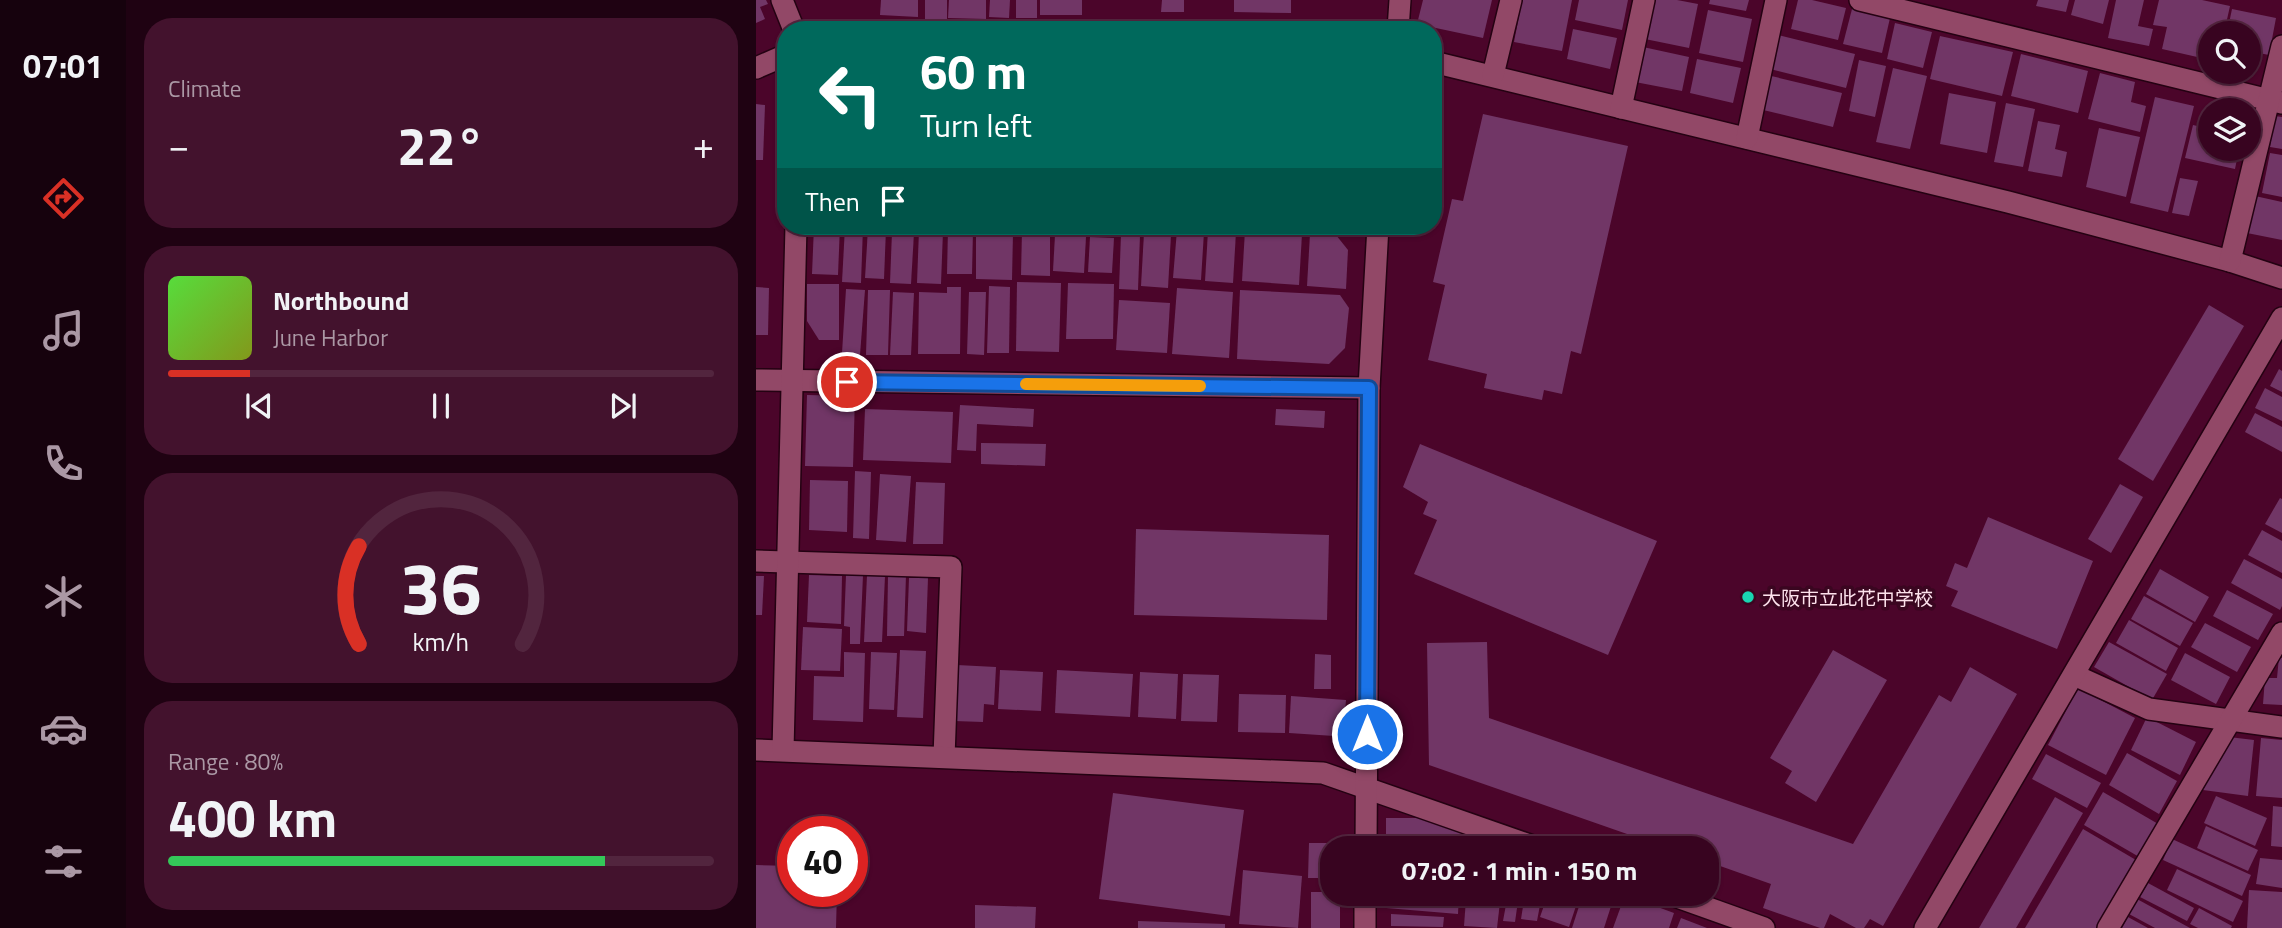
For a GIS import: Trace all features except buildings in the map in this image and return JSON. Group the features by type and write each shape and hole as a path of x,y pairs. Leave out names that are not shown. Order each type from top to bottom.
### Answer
{"street":[{"path":"782,0 790,21"},
{"path":"1399,21 1400,0"},
{"path":"1493,75 1511,0"},
{"path":"1621,108 1644,0"},
{"path":"1747,138 1776,0"},
{"path":"1860,0 2276,101"},
{"path":"2230,261 2276,101 2282,46"},
{"path":"756,68 777,59"},
{"path":"1442,64 2008,202 2230,261 2282,278"},
{"path":"783,750 796,235"},
{"path":"1366,836 1369,388 1378,235"},
{"path":"1925,928 2282,318"},
{"path":"756,380 1369,388"},
{"path":"756,561 951,567 944,757"},
{"path":"2108,928 2282,633"},
{"path":"2074,675 2149,709 2282,727"},
{"path":"756,750 1324,773 1505,836"},
{"path":"1365,906 1365,928"},
{"path":"1703,906 1764,928"}],"slow traffic":[{"path":"1026,384 1200,386"}],"place":[{"name":"大阪市立此花中学校","path":"1748,597"}],"route":[{"path":"847,382 1369,388 1367,734"}]}
